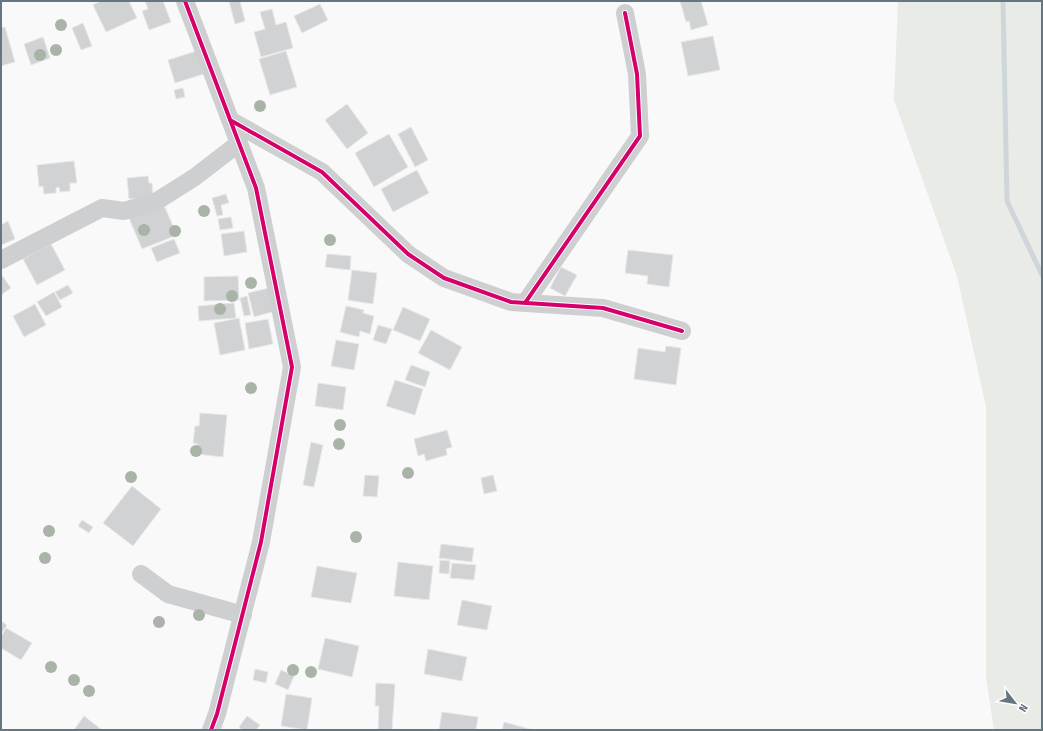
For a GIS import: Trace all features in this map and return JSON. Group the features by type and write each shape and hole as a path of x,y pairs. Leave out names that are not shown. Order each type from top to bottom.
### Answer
{"street":[{"path":"185,1 256,188 292,367 262,542 217,714 210,730"},
{"path":"525,303 640,136 637,74 624,14"},
{"path":"230,120 322,172 408,254 444,278 510,302 603,308 682,331"},
{"path":"1,260 102,208 124,212 157,201 195,176 239,143"},
{"path":"141,574 168,594 242,615"}],"shaded area":[{"path":"898,1 1042,1 1042,730 994,730 986,677 986,407 957,276 894,100"}],"building":[{"path":"101,1 129,1 137,18 106,32 93,5"},
{"path":"145,1 163,1 171,22 149,30 142,11 148,9"},
{"path":"229,1 240,1 245,21 235,24"},
{"path":"680,1 701,1 708,25 691,30 689,21 686,22"},
{"path":"320,4 328,20 302,33 294,16"},
{"path":"272,9 276,25 286,22 293,48 261,57 254,32 265,29 260,12"},
{"path":"83,23 92,46 81,50 72,28"},
{"path":"5,27 15,62 1,66 1,28"},
{"path":"713,36 720,70 688,76 681,42"},
{"path":"43,37 50,58 31,65 24,44"},
{"path":"200,50 207,73 175,83 168,60"},
{"path":"286,51 297,87 270,95 259,59"},
{"path":"183,88 185,97 176,99 174,90"},
{"path":"347,104 368,133 347,149 325,120"},
{"path":"411,127 428,160 415,167 398,134"},
{"path":"389,134 408,167 374,187 355,153"},
{"path":"74,161 77,183 70,183 70,191 60,192 59,187 56,188 56,193 44,194 43,186 39,187 37,165"},
{"path":"417,170 429,193 393,212 381,189"},
{"path":"148,176 149,183 152,183 153,197 129,199 127,178"},
{"path":"226,194 229,203 221,205 223,215 217,216 212,198"},
{"path":"163,203 177,235 142,249 129,218"},
{"path":"231,217 233,228 220,230 218,219"},
{"path":"8,221 15,239 1,245 1,225"},
{"path":"244,231 247,252 224,256 221,234"},
{"path":"174,239 180,253 157,262 151,248"},
{"path":"51,244 65,270 37,285 23,259"},
{"path":"628,250 673,255 669,287 647,284 648,276 625,273"},
{"path":"327,254 351,256 350,270 325,267"},
{"path":"561,267 577,275 565,296 550,288"},
{"path":"352,270 377,273 373,304 348,300"},
{"path":"1,274 11,288 1,295"},
{"path":"238,276 239,300 204,301 204,277"},
{"path":"68,285 73,293 60,300 55,292"},
{"path":"273,287 279,310 254,317 248,293"},
{"path":"54,292 62,307 46,316 37,302"},
{"path":"247,296 251,315 244,316 240,298"},
{"path":"234,303 236,318 199,321 198,306"},
{"path":"35,304 46,325 24,337 13,316"},
{"path":"346,306 364,310 363,313 374,316 370,334 360,331 359,337 340,332"},
{"path":"403,307 430,319 420,341 393,330"},
{"path":"239,318 245,350 220,355 214,323"},
{"path":"268,319 273,344 249,349 245,323"},
{"path":"378,325 392,329 386,344 373,340"},
{"path":"431,330 462,347 450,370 418,353"},
{"path":"336,340 359,344 354,370 331,366"},
{"path":"666,346 681,348 676,385 634,379 638,348 665,352"},
{"path":"411,365 430,372 425,387 405,380"},
{"path":"395,380 423,389 415,415 386,406"},
{"path":"318,383 346,387 343,410 315,406"},
{"path":"200,413 227,415 223,457 197,454 198,444 193,443 195,426 199,426"},
{"path":"447,430 452,447 446,449 447,455 426,461 424,454 418,456 414,439"},
{"path":"311,442 323,445 314,487 303,485"},
{"path":"365,475 379,476 377,497 363,496"},
{"path":"493,475 497,491 484,494 481,478"},
{"path":"132,486 161,509 133,546 103,523"},
{"path":"82,520 93,527 89,533 78,526"},
{"path":"441,544 474,548 472,562 439,558"},
{"path":"440,560 450,561 449,574 439,573"},
{"path":"398,562 433,566 429,600 394,596"},
{"path":"452,563 476,565 474,580 450,578"},
{"path":"317,566 357,573 351,603 311,597"},
{"path":"462,600 492,606 487,630 457,625"},
{"path":"1,621 7,625 1,634"},
{"path":"6,628 32,643 21,660 1,648 1,637"},
{"path":"325,638 359,646 352,677 318,669"},
{"path":"428,649 467,657 462,681 424,674"},
{"path":"255,669 268,672 266,683 253,680"},
{"path":"281,670 294,676 288,690 275,684"},
{"path":"376,683 395,684 392,730 378,730 379,706 375,706"},
{"path":"286,694 312,698 307,730 281,726"},
{"path":"442,712 478,717 476,730 439,730"},
{"path":"84,716 102,730 74,730"},
{"path":"247,716 260,725 256,730 242,730 239,727"},
{"path":"504,722 533,730 502,730"}],"waterway":[{"path":"1003,1 1007,201 1042,275"}],"cycle path":[{"path":"185,1 256,188 292,367 261,542 217,714 211,730"},
{"path":"525,303 640,136 637,74 625,13"},
{"path":"230,120 322,172 408,254 444,278 511,302 603,308 682,331"}]}
